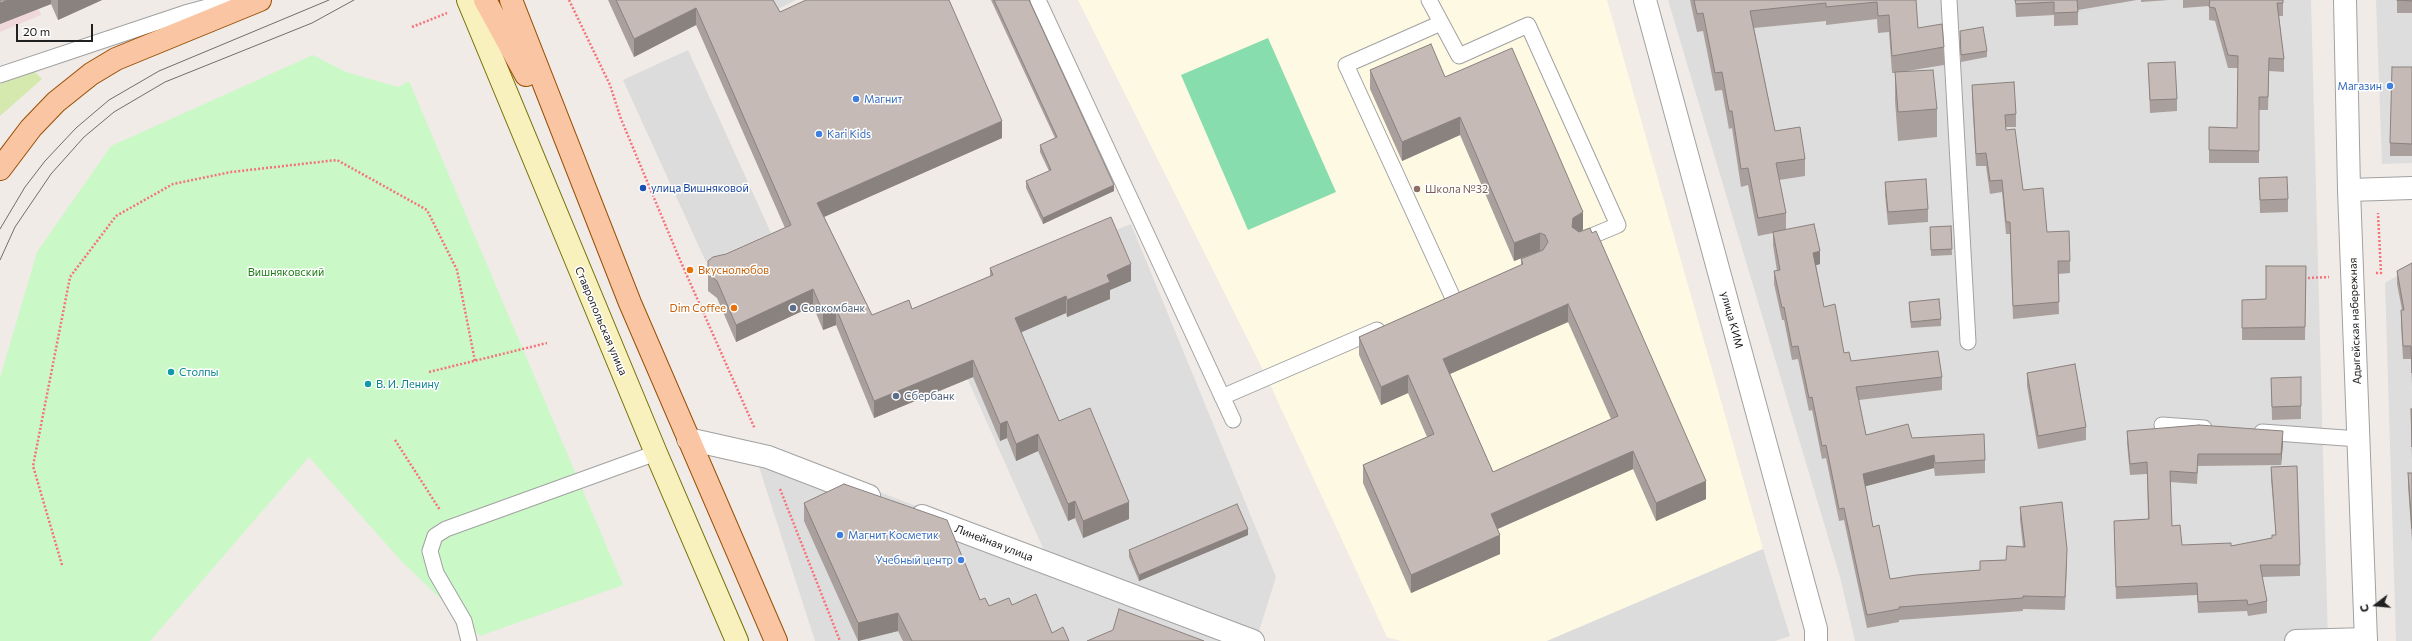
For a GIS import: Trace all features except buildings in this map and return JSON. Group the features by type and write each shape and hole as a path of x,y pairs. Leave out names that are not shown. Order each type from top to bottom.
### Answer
{"main road":[{"path":"1,164 31,128 56,102 91,74 116,59 260,0"},
{"path":"511,0 584,191 688,439 776,641"},
{"path":"474,1 514,50 584,191"},
{"name":"Ставропольская улица","path":"474,1 656,453 737,641"}],"street":[{"name":"улица КИМ","path":"1645,0 1816,629 1816,641"},
{"name":"Адыгейская набережная","path":"2345,0 2349,190 2366,640"},
{"path":"2349,190 2412,188"},
{"name":"Линейная улица","path":"688,439 768,457 1253,641"},
{"path":"2296,641 2366,640"}],"lane":[{"path":"0,75 185,13 233,0"},
{"path":"1038,0 1233,420"},
{"path":"1429,0 1459,56 1528,25 1618,225 1580,241"},
{"path":"1948,0 1968,342"},
{"path":"1441,23 1346,65 1453,298"},
{"path":"1439,304 1467,291"},
{"path":"1222,397 1389,325"},
{"path":"2162,425 2216,429"},
{"path":"2247,431 2359,439"},
{"path":"468,641 464,621 436,573 430,551 435,536 451,528 656,453"}],"path":[{"path":"569,0 610,85 621,119 680,260 768,457 840,641"},
{"path":"412,27 474,1"},
{"path":"62,565 33,466 70,277 116,216 173,184 231,172 338,160 427,210 457,270 474,361"},
{"path":"2377,189 2381,273"},
{"path":"429,372 547,343"},
{"path":"395,440 451,528"}],"shaded area":[{"path":"0,0 35,0 41,15 0,32"},
{"path":"773,0 796,0 778,9"},
{"name":"Школа №32","path":"1078,0 1607,0 1763,549 1547,641 1401,641 1387,637 1267,378"},
{"path":"1668,0 2311,0 2328,641 1855,641 1840,577"},
{"path":"2376,0 2412,0 2412,163 2382,164"},
{"path":"688,50 771,233 706,262 623,80"},
{"path":"1131,224 1276,577 1256,641 815,641 751,442 1047,557 934,304"},
{"path":"2412,267 2412,641 2396,641 2385,283"},
{"path":"1763,549 1790,636 1775,641 1547,641"}],"green space":[{"path":"1268,38 1336,192 1248,230 1181,75"},
{"name":"Вишняковский","path":"313,55 346,72 398,87 409,81 623,585 480,636 402,562 309,457 150,641 0,641 0,378 37,252 111,146"},
{"path":"33,70 42,79 0,116 0,84"}],"tram line":[{"path":"0,229 25,187 45,161 76,128 109,100 159,71 329,0"},
{"path":"0,260 15,227 51,174 84,137 114,112 165,82 312,23 354,0"}],"place":[{"name":"Магазин","path":"2390,86"},
{"name":"Магнит","path":"856,99"},
{"name":"Kari Kids","path":"819,134"},
{"name":"улица Вишняковой","path":"643,188"},
{"name":"Школа №32","path":"1417,189"},
{"name":"Вкуснолюбов","path":"690,270"},
{"name":"Dim Coffee","path":"734,308"},
{"name":"Совкомбанк","path":"793,308"},
{"name":"Столпы","path":"171,372"},
{"name":"В. И. Ленину","path":"368,384"},
{"name":"Сбербанк","path":"896,396"},
{"name":"Магнит Косметик","path":"840,535"},
{"name":"Учебный центр","path":"961,560"}]}
